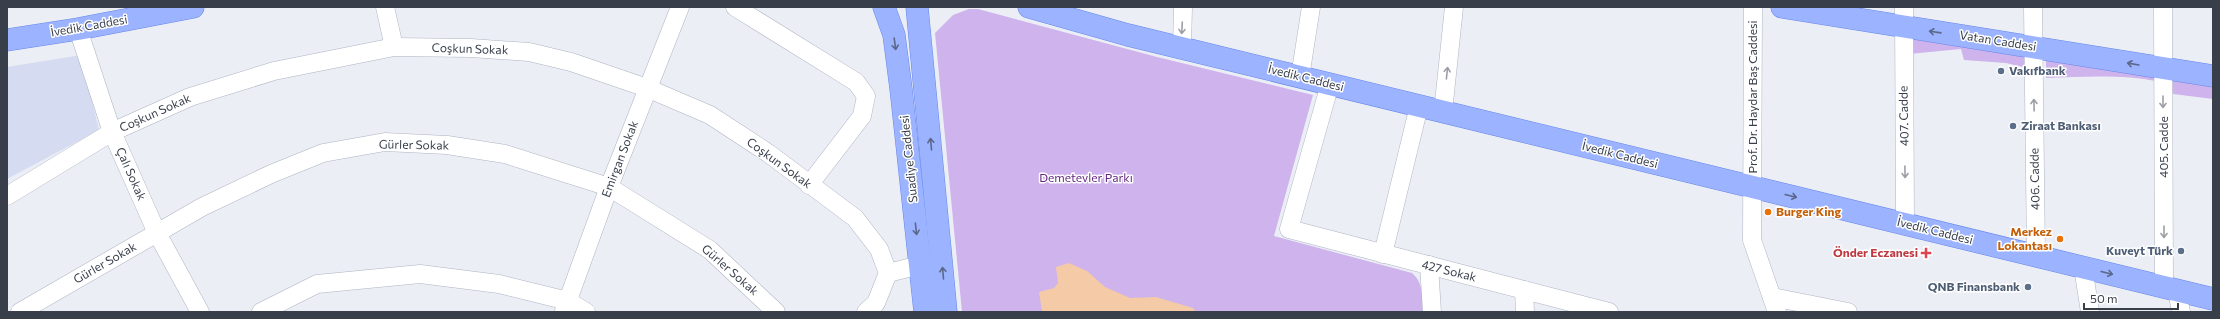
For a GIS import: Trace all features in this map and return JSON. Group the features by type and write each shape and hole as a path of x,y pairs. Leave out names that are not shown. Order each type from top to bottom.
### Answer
{"main road":[{"name":"İvedik Caddesi","path":"7,40 78,29 190,7"},
{"name":"Suadiye Caddesi","path":"884,7 894,35 925,312"},
{"name":"Suadiye Caddesi","path":"917,7 946,312"},
{"name":"İvedik Caddesi","path":"1029,7 1093,26 1182,48 2213,299"},
{"name":"Vatan Caddesi","path":"1782,7 1903,17 2033,46 2163,69 2213,76"}],"street":[{"path":"385,7 394,47"},
{"name":"Emirgan Sokak","path":"566,307 609,187 680,7"},
{"path":"735,7 856,82 866,96 862,116 809,185"},
{"path":"1182,48 1183,7"},
{"path":"1300,77 1311,7"},
{"path":"1443,112 1454,7"},
{"name":"Prof. Dr. Haydar Baş Caddesi","path":"1753,7 1753,187 1750,230 1774,304"},
{"name":"406. Cadde","path":"2033,7 2036,256"},
{"name":"405. Cadde","path":"2163,7 2163,69 2171,289 2181,312"},
{"name":"407. Cadde","path":"1903,17 1906,224"},
{"name":"Çalı Sokak","path":"78,29 112,132 157,233 200,312"},
{"name":"Coşkun Sokak","path":"7,196 112,132 190,96 274,71 394,47 471,48 529,52 571,62 647,88 710,115 768,153 855,218 879,249 888,273"},
{"name":"427 Sokak","path":"1330,84 1289,229 1609,312"},
{"path":"1383,254 1419,106"},
{"name":"Gürler Sokak","path":"20,312 202,207 271,174 316,156 385,142 447,145 505,154 609,187 710,250 776,312"},
{"path":"866,312 876,303 888,273 920,265"},
{"path":"1429,266 1432,312"},
{"path":"2083,267 2090,312"},
{"path":"261,312 317,284 420,274 499,284 566,307 586,312"},
{"path":"1524,290 1525,312"},
{"path":"1774,304 1848,312"}],"shaded area":[{"path":"81,55 99,130 7,179 7,67"},
{"path":"1069,263 1087,271 1105,287 1130,298 1156,297 1193,308 1196,312 1042,312 1039,292 1054,288 1058,283 1056,267"}],"green space":[{"name":"Demetevler Parkı","path":"969,9 978,9 1157,57 1313,95 1274,236 1412,273 1419,281 1423,312 962,312 935,33 953,15"},
{"path":"1908,34 2027,49 2027,68 2006,63 1964,60 1961,49 1909,54"},
{"path":"2046,53 2158,73 2160,82 2146,79 2117,77 2046,78"},
{"path":"2169,74 2213,80 2213,99 2173,94"}],"place":[{"name":"Vakıfbank","path":"2001,71"},
{"name":"Ziraat Bankası","path":"2013,126"},
{"name":"Burger King","path":"1768,212"},
{"name":"Merkez Lokantası","path":"2060,239"},
{"name":"Kuveyt Türk","path":"2181,251"},
{"name":"Önder Eczanesi","path":"1926,253"},
{"name":"QNB Finansbank","path":"2028,287"}]}
